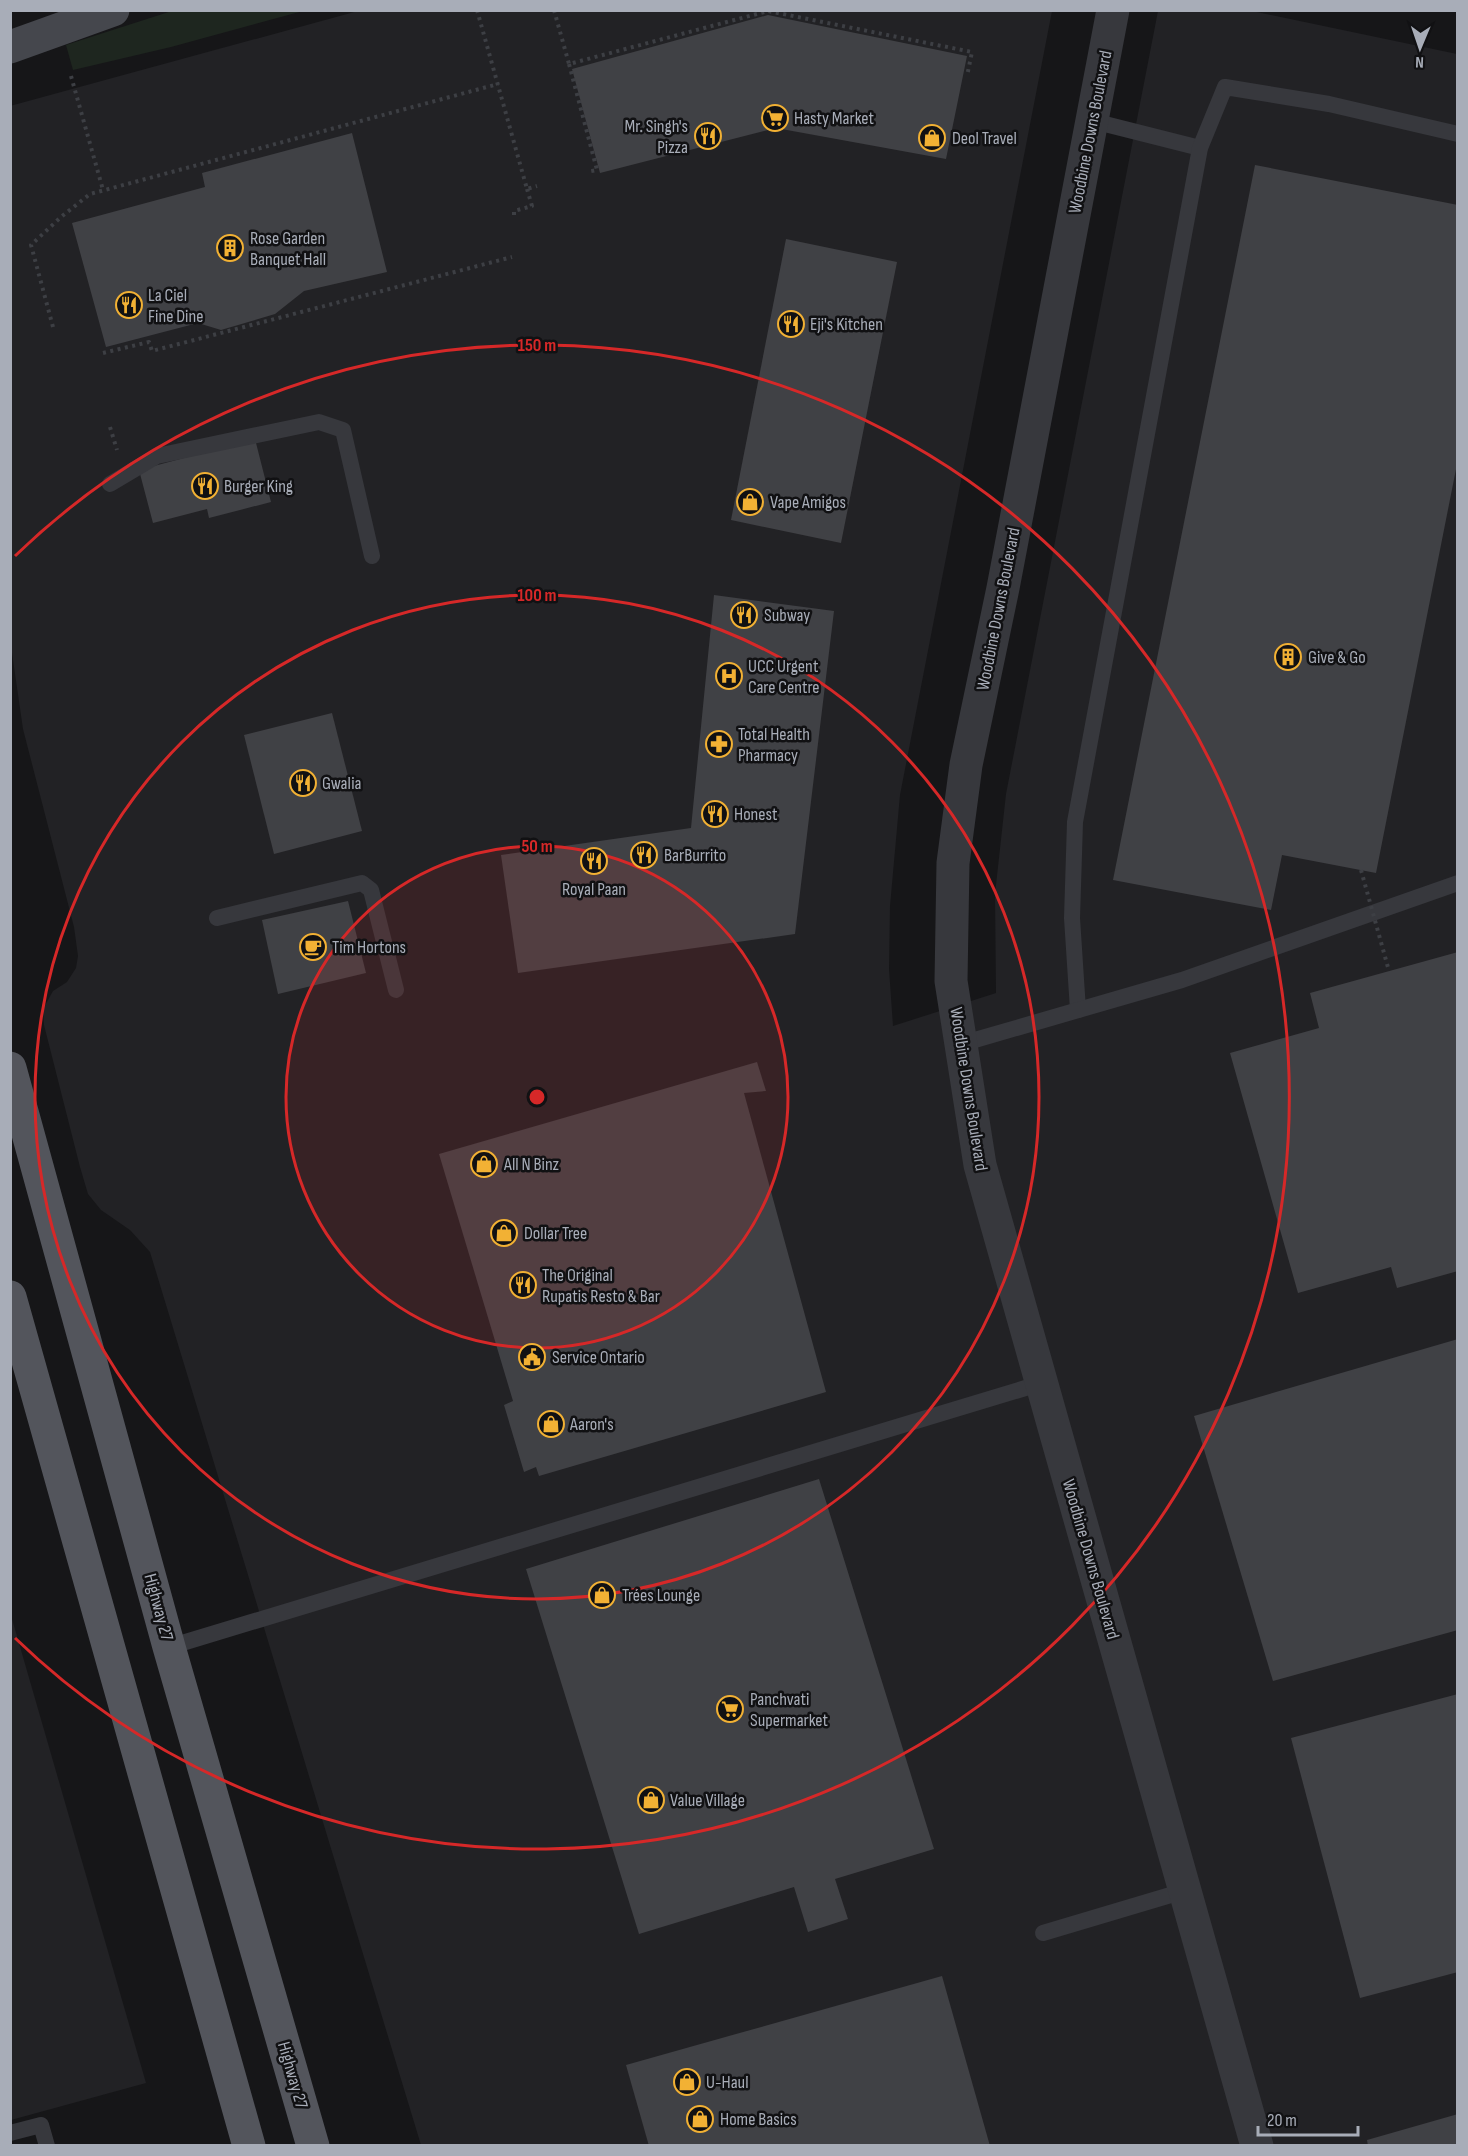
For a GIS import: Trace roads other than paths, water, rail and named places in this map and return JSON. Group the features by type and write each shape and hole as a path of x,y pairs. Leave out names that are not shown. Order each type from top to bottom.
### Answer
{"main road":[{"path":"10,46 113,10"},
{"name":"Highway 27","path":"10,1068 170,1647 313,2145"},
{"path":"10,1297 249,2145"}],"street":[{"name":"Woodbine Downs Boulevard","path":"1113,10 1004,588 966,765 953,862 951,981 980,1165 1257,2145"}],"lane":[{"path":"1078,1010 1072,918 1075,822 1200,148 1225,87 1329,104 1458,134"},
{"path":"1093,121 1200,148"},
{"path":"110,484 157,456 319,422 343,430 372,556"},
{"path":"217,918 362,883 371,890 396,990"},
{"path":"961,1044 1182,980 1458,883"},
{"path":"170,1647 1042,1383"},
{"path":"1043,1933 1184,1891"},
{"path":"10,2133 41,2125 47,2145"}],"place":[{"name":"Hasty Market","path":"775,118"},
{"name":"Mr. Singh's Pizza","path":"708,136"},
{"name":"Deol Travel","path":"932,138"},
{"name":"Rose Garden Banquet Hall","path":"230,248"},
{"name":"La Ciel Fine Dine","path":"129,305"},
{"name":"Eji's Kitchen","path":"791,324"},
{"name":"Burger King","path":"205,486"},
{"name":"Vape Amigos","path":"750,502"},
{"name":"Subway","path":"744,615"},
{"name":"Give & Go","path":"1288,657"},
{"name":"UCC Urgent Care Centre","path":"729,676"},
{"name":"Total Health Pharmacy","path":"719,744"},
{"name":"Gwalia","path":"303,783"},
{"name":"Honest","path":"715,814"},
{"name":"BarBurrito","path":"644,855"},
{"name":"Royal Paan","path":"594,861"},
{"name":"Tim Hortons","path":"313,947"},
{"name":"All N Binz","path":"484,1164"},
{"name":"Dollar Tree","path":"504,1233"},
{"name":"The Original Rupatis Resto & Bar","path":"523,1285"},
{"name":"Service Ontario","path":"532,1357"},
{"name":"Aaron's","path":"551,1424"},
{"name":"Trées Lounge","path":"602,1595"},
{"name":"Panchvati Supermarket","path":"730,1709"},
{"name":"Value Village","path":"651,1800"},
{"name":"U-Haul","path":"687,2082"},
{"name":"Home Basics","path":"700,2119"}]}
